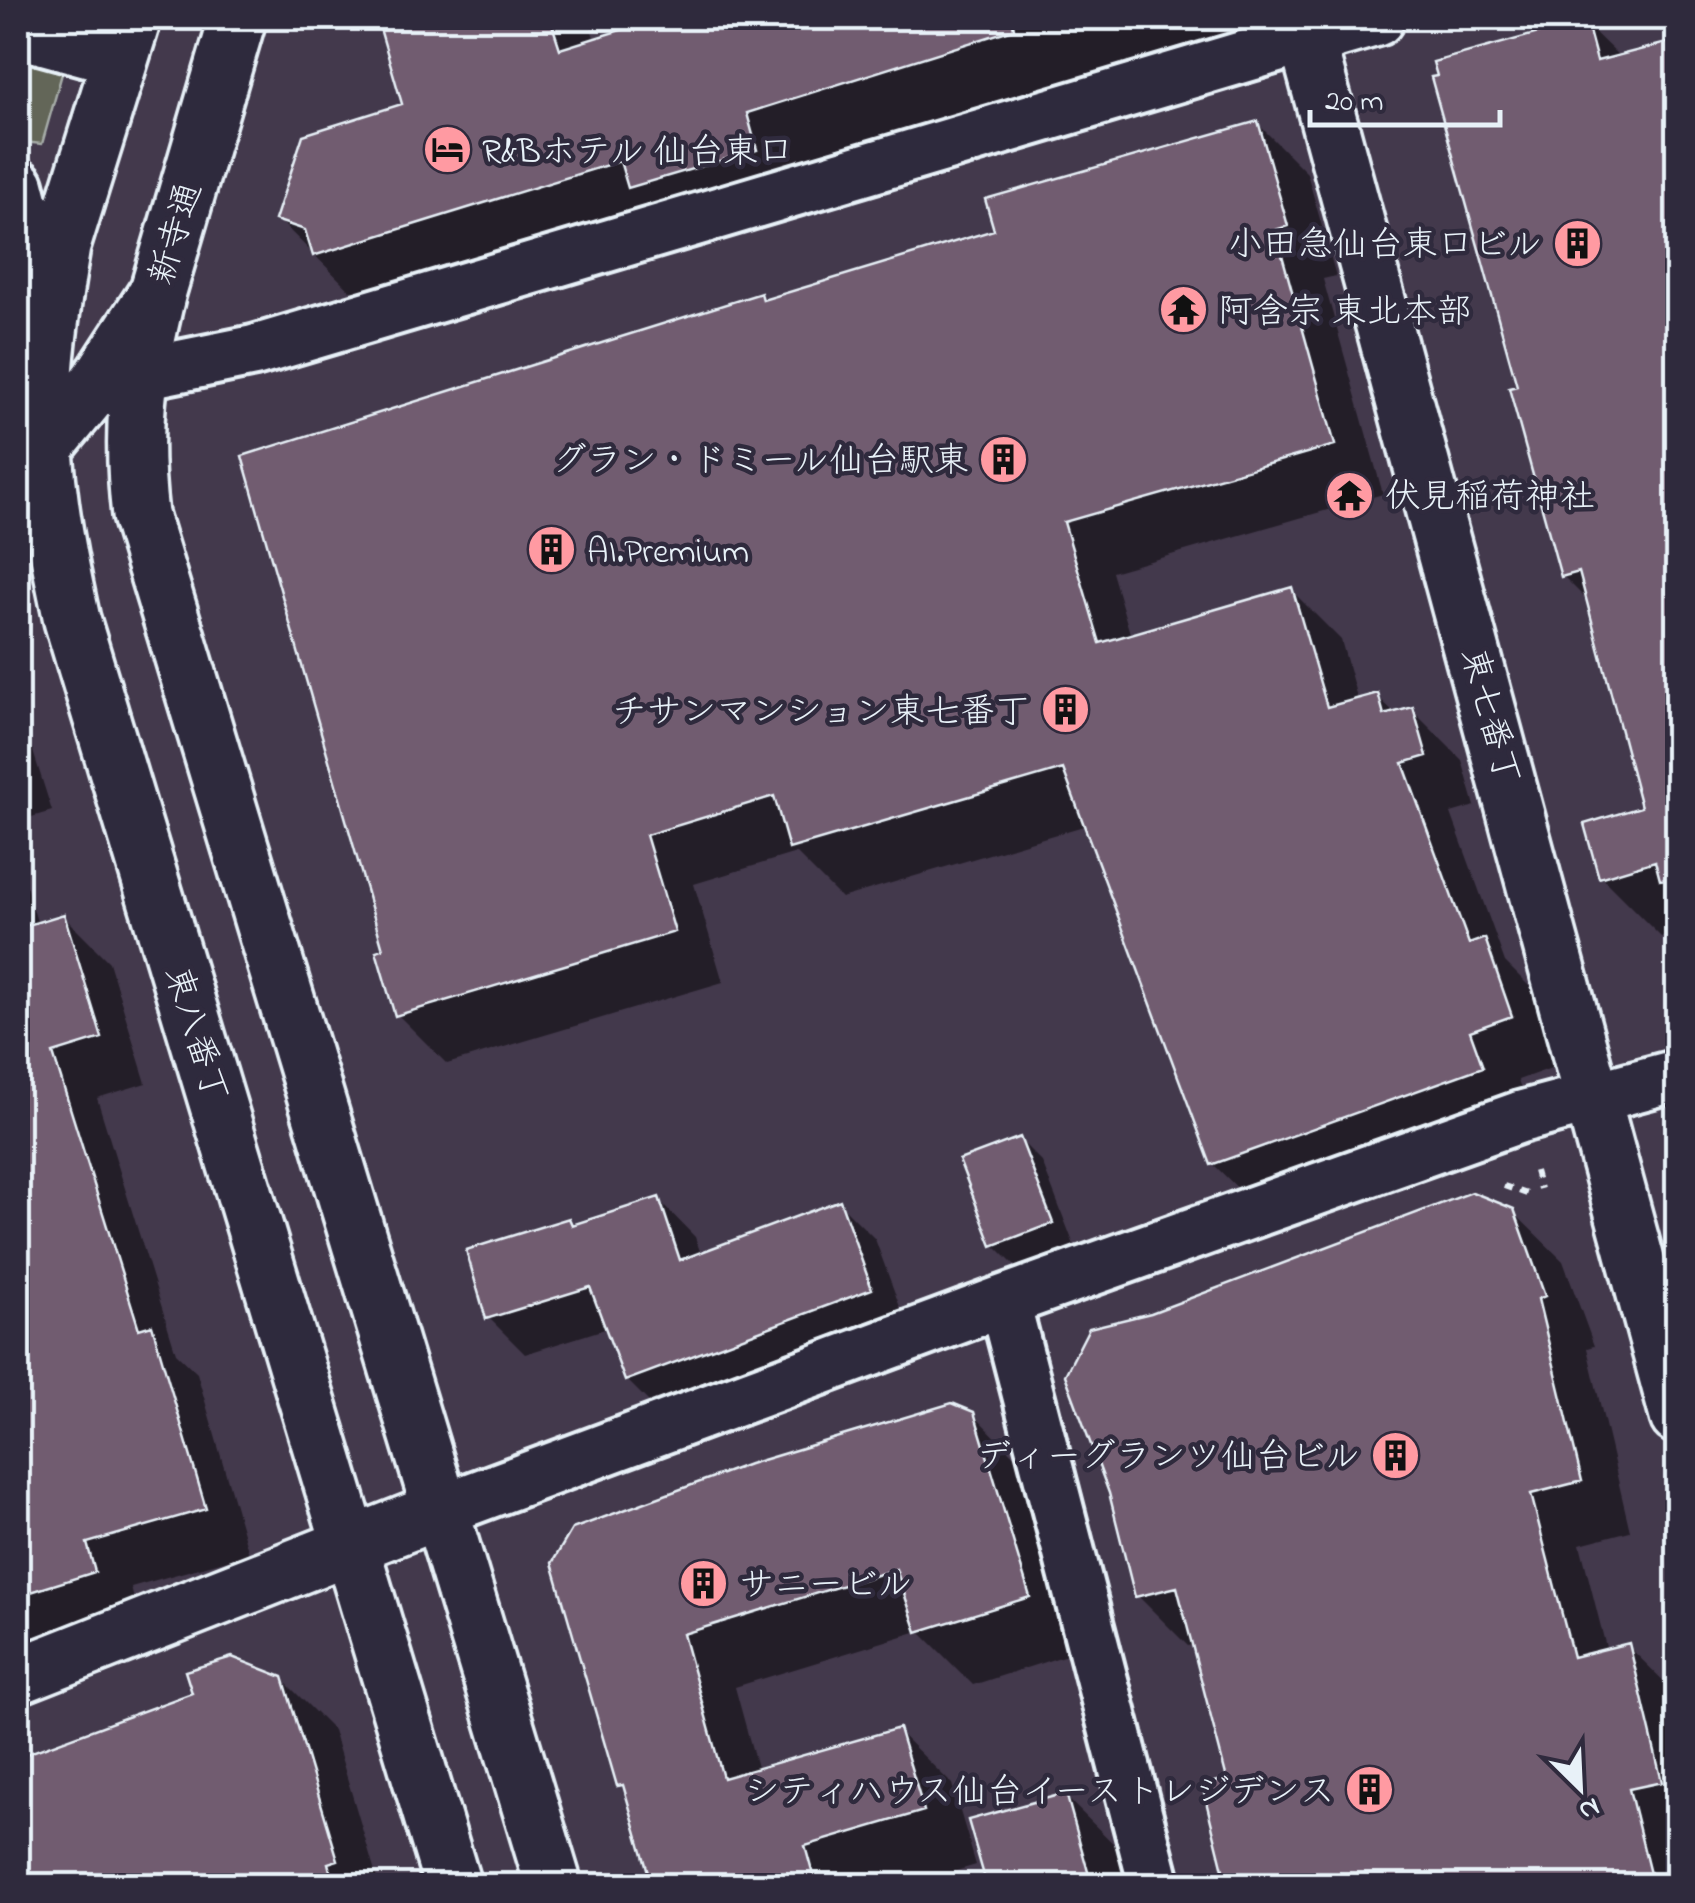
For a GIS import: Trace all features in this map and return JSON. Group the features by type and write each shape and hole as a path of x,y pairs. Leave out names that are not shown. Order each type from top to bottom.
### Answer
{"street":[{"name":"新寺通","path":"118,378 158,292 238,18"},
{"path":"140,515 110,482 29,427 118,378 254,351 1304,28 1376,18"},
{"name":"東七番丁","path":"1304,28 1678,1416"},
{"path":"18,32 127,39 62,246 35,305 18,326"},
{"path":"18,184 24,208 62,246"},
{"name":"東八番丁","path":"62,246 29,427 72,620 453,1886"},
{"path":"118,378 140,515 554,1886"},
{"path":"18,572 72,620"},
{"path":"18,1676 442,1510 1004,1301 1520,1118 1678,1075"},
{"path":"1004,1301 1155,1886"}],"path":[{"path":"654,1886 680,1877"}],"green space":[{"path":"26,57 63,70 42,144 23,142 18,123 18,61"}],"building":[{"path":"377,18 550,18 560,49 659,18 1012,18 1014,29 747,113 757,150 628,188 620,161 313,256 305,230 275,220 303,135 402,104"},
{"path":"1586,20 1597,61 1678,40 1678,878 1660,880 1655,861 1599,878 1584,824 1641,807 1579,572 1561,577 1509,388 1517,386 1431,77 1437,76 1433,62"},
{"path":"1258,121 1288,226 1275,230 1335,445 1064,522 1100,643 1292,587 1327,707 1378,693 1384,715 1413,707 1427,756 1403,763 1469,944 1485,938 1512,1016 1470,1031 1483,1067 1211,1165 1063,769 789,849 774,796 646,835 675,932 395,1016 376,951 383,949 242,456 761,293 763,300 994,230 985,199"},
{"path":"64,914 102,1038 53,1053 139,1329 152,1325 206,1509 87,1543 95,1572 18,1596 18,928"},
{"path":"1020,1137 1053,1223 992,1246 959,1160"},
{"path":"1472,1192 1514,1209 1545,1296 1538,1299 1582,1481 1531,1494 1573,1657 1629,1643 1662,1782 1629,1789 1653,1886 1227,1886 1202,1785 1227,1779 1177,1587 1135,1597 1109,1493 1065,1375 1089,1328 1151,1313"},
{"path":"659,1197 680,1260 840,1200 872,1289 625,1381 590,1287 486,1319 466,1250 569,1218 572,1225"},
{"name":"サニービル","path":"952,1403 974,1412 1030,1597 917,1632 896,1569 683,1634 723,1778 899,1728 924,1811 805,1846 816,1886 652,1886 623,1785 617,1786 552,1563 572,1529 749,1464"},
{"path":"232,1657 283,1677 338,1860 328,1863 334,1886 18,1886 18,1757 192,1693 185,1671"},
{"path":"1066,1793 1092,1886 987,1886 968,1820"}],"place":[{"name":"R&Bホテル 仙台東口","path":"447,150"},
{"name":"小田急仙台東口ビル","path":"1577,243"},
{"name":"阿含宗 東北本部","path":"1183,310"},
{"name":"グラン・ドミール仙台駅東","path":"1004,459"},
{"name":"伏見稲荷神社","path":"1350,495"},
{"name":"AI.Premium","path":"552,550"},
{"name":"チサンマンション東七番丁","path":"1065,710"},
{"name":"ディーグランツ仙台ビル","path":"1395,1455"},
{"name":"サニービル","path":"704,1583"},
{"name":"シティハウス仙台イーストレジデンス","path":"1370,1790"}]}
